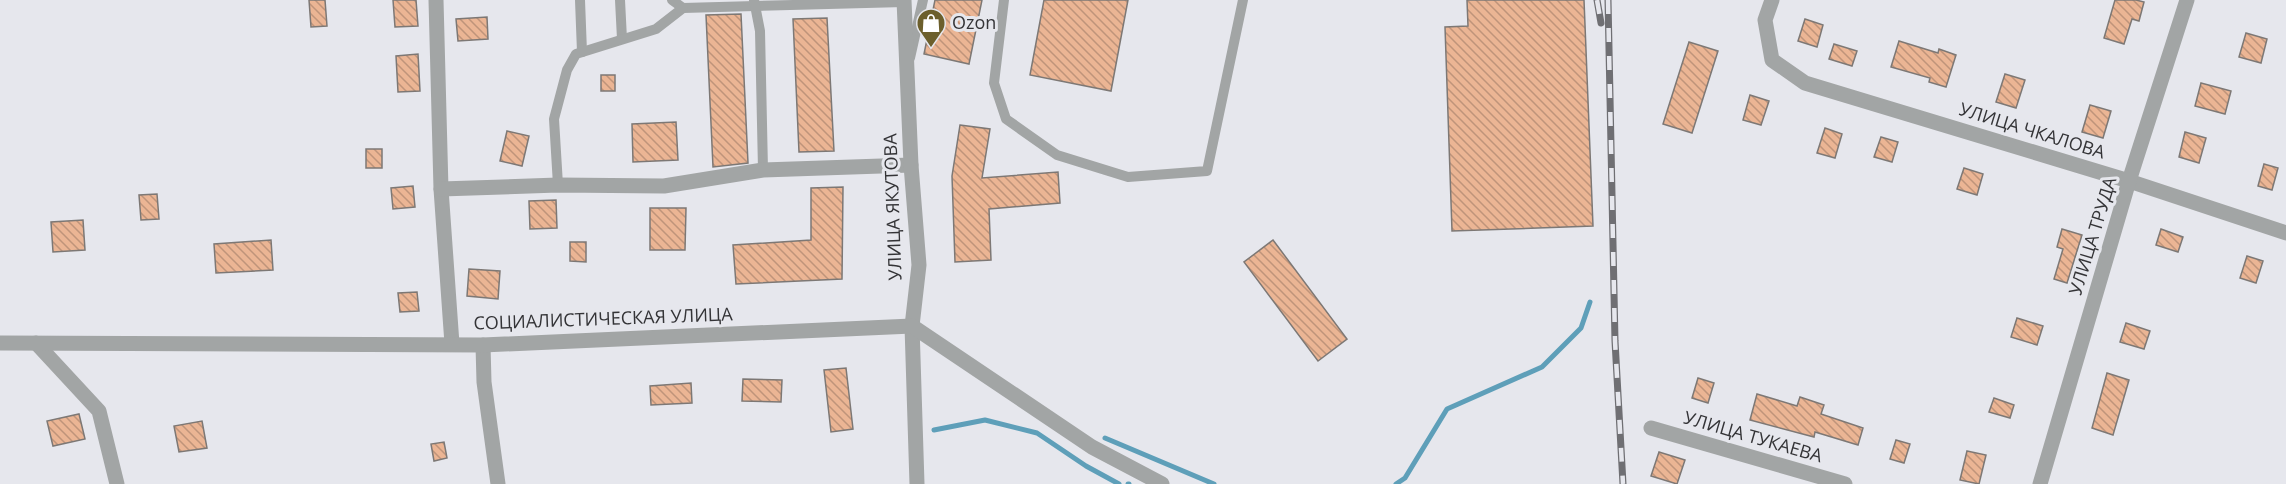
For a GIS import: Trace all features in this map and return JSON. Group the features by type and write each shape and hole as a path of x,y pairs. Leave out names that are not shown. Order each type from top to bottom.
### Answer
{"street":[{"path":"436,0 441,189 452,344"},
{"name":"УЛИЦА ЧКАЛОВА","path":"1772,0 1765,20 1772,60 1805,83 2129,181 2286,233"},
{"name":"УЛИЦА ТРУДА","path":"2040,484 2129,181 2187,0"},
{"name":"УЛИЦА ЯКУТОВА","path":"904,1 911,165 919,265 912,326 917,484"},
{"path":"441,189 558,185 664,186 763,170 911,165"},
{"path":"912,326 1092,447 1162,484"},
{"name":"СОЦИАЛИСТИЧЕСКАЯ УЛИЦА","path":"0,343 483,345 912,326"},
{"path":"36,344 99,411 117,484"},
{"path":"483,345 484,382 498,484"},
{"name":"УЛИЦА ТУКАЕВА","path":"1651,428 1845,484"}],"lane":[{"path":"580,0 582,52"},
{"path":"620,0 622,39"},
{"path":"672,0 683,8"},
{"path":"907,74 923,0"},
{"path":"1004,0 994,83 1006,118 1057,155 1128,177 1207,171 1243,0"},
{"path":"558,185 554,120 567,70 576,54 656,29 683,8 754,3 904,1"},
{"path":"754,3 760,32 763,170"}],"building":[{"path":"309,0 325,0 327,26 311,27"},
{"path":"393,0 416,0 418,26 395,27"},
{"path":"935,0 982,0 969,64 924,54"},
{"path":"1044,0 1128,0 1111,91 1030,75"},
{"path":"1467,0 1584,0 1593,226 1452,231 1445,27 1468,26"},
{"path":"2115,0 2144,2 2139,21 2132,19 2124,44 2104,38"},
{"path":"741,14 748,163 713,167 706,15"},
{"path":"487,17 488,39 458,41 456,19"},
{"path":"827,18 834,151 799,152 793,19"},
{"path":"1805,19 1823,25 1817,47 1798,41"},
{"path":"2246,33 2267,39 2261,63 2239,57"},
{"path":"1899,41 1938,53 1939,49 1956,55 1946,87 1929,82 1930,78 1891,67"},
{"path":"1689,42 1718,51 1692,133 1663,124"},
{"path":"1834,44 1857,51 1852,66 1829,59"},
{"path":"418,54 420,91 398,92 396,56"},
{"path":"2005,74 2025,80 2016,108 1996,102"},
{"path":"601,75 615,75 615,91 601,91"},
{"path":"2201,83 2231,91 2225,114 2195,106"},
{"path":"1750,95 1769,101 1761,125 1743,120"},
{"path":"2090,105 2111,111 2103,138 2082,132"},
{"path":"676,122 678,160 633,162 632,124"},
{"path":"960,125 990,129 982,178 1058,172 1060,203 989,209 991,260 955,262 952,176"},
{"path":"1825,128 1842,134 1835,158 1817,153"},
{"path":"507,131 529,136 522,166 500,161"},
{"path":"2185,132 2206,138 2199,163 2179,157"},
{"path":"1881,137 1898,142 1892,162 1874,157"},
{"path":"366,149 382,149 382,168 366,168"},
{"path":"2264,164 2278,168 2272,190 2258,186"},
{"path":"1964,168 1983,174 1977,195 1957,189"},
{"path":"413,186 415,207 393,209 391,188"},
{"path":"843,187 842,279 736,284 733,245 811,240 811,188"},
{"path":"157,194 159,219 141,220 139,195"},
{"path":"556,200 557,228 530,229 529,201"},
{"path":"650,208 686,208 685,250 650,250"},
{"path":"83,220 85,250 53,252 51,222"},
{"path":"2062,229 2082,235 2067,283 2054,279 2063,249 2057,247"},
{"path":"2161,229 2183,237 2178,252 2156,245"},
{"path":"271,240 273,270 216,273 214,244"},
{"path":"1273,240 1347,339 1318,361 1244,262"},
{"path":"570,242 586,242 586,262 570,261"},
{"path":"2247,256 2263,261 2256,283 2240,278"},
{"path":"469,269 500,271 498,299 467,296"},
{"path":"417,292 419,311 400,312 398,293"},
{"path":"2017,318 2043,326 2037,345 2011,337"},
{"path":"2126,323 2150,331 2144,349 2120,342"},
{"path":"846,368 853,429 831,432 824,370"},
{"path":"2107,373 2129,380 2113,435 2092,428"},
{"path":"1698,378 1714,383 1708,403 1692,398"},
{"path":"743,379 782,380 781,402 742,401"},
{"path":"691,383 692,403 651,405 650,386"},
{"path":"1757,394 1797,406 1800,397 1824,405 1821,414 1863,428 1858,445 1815,432 1814,437 1750,420"},
{"path":"1994,398 2014,405 2010,418 1989,412"},
{"path":"79,414 85,439 53,446 47,421"},
{"path":"202,421 207,448 179,452 174,426"},
{"path":"1896,440 1910,444 1904,463 1890,459"},
{"path":"444,442 447,458 434,461 431,444"},
{"path":"1967,451 1986,455 1979,484 1960,480"},
{"path":"1659,452 1685,460 1677,484 1651,476"}],"waterway":[{"path":"1396,484 1405,478 1447,409 1542,367 1581,328 1590,302"},
{"path":"934,430 985,420 1037,433 1086,466 1119,484"},
{"path":"1105,438 1214,484"}],"railway":[{"path":"1597,0 1601,23"},
{"path":"1608,0 1615,341 1623,484"}],"place":[{"name":"Ozon","path":"931,48"}]}
